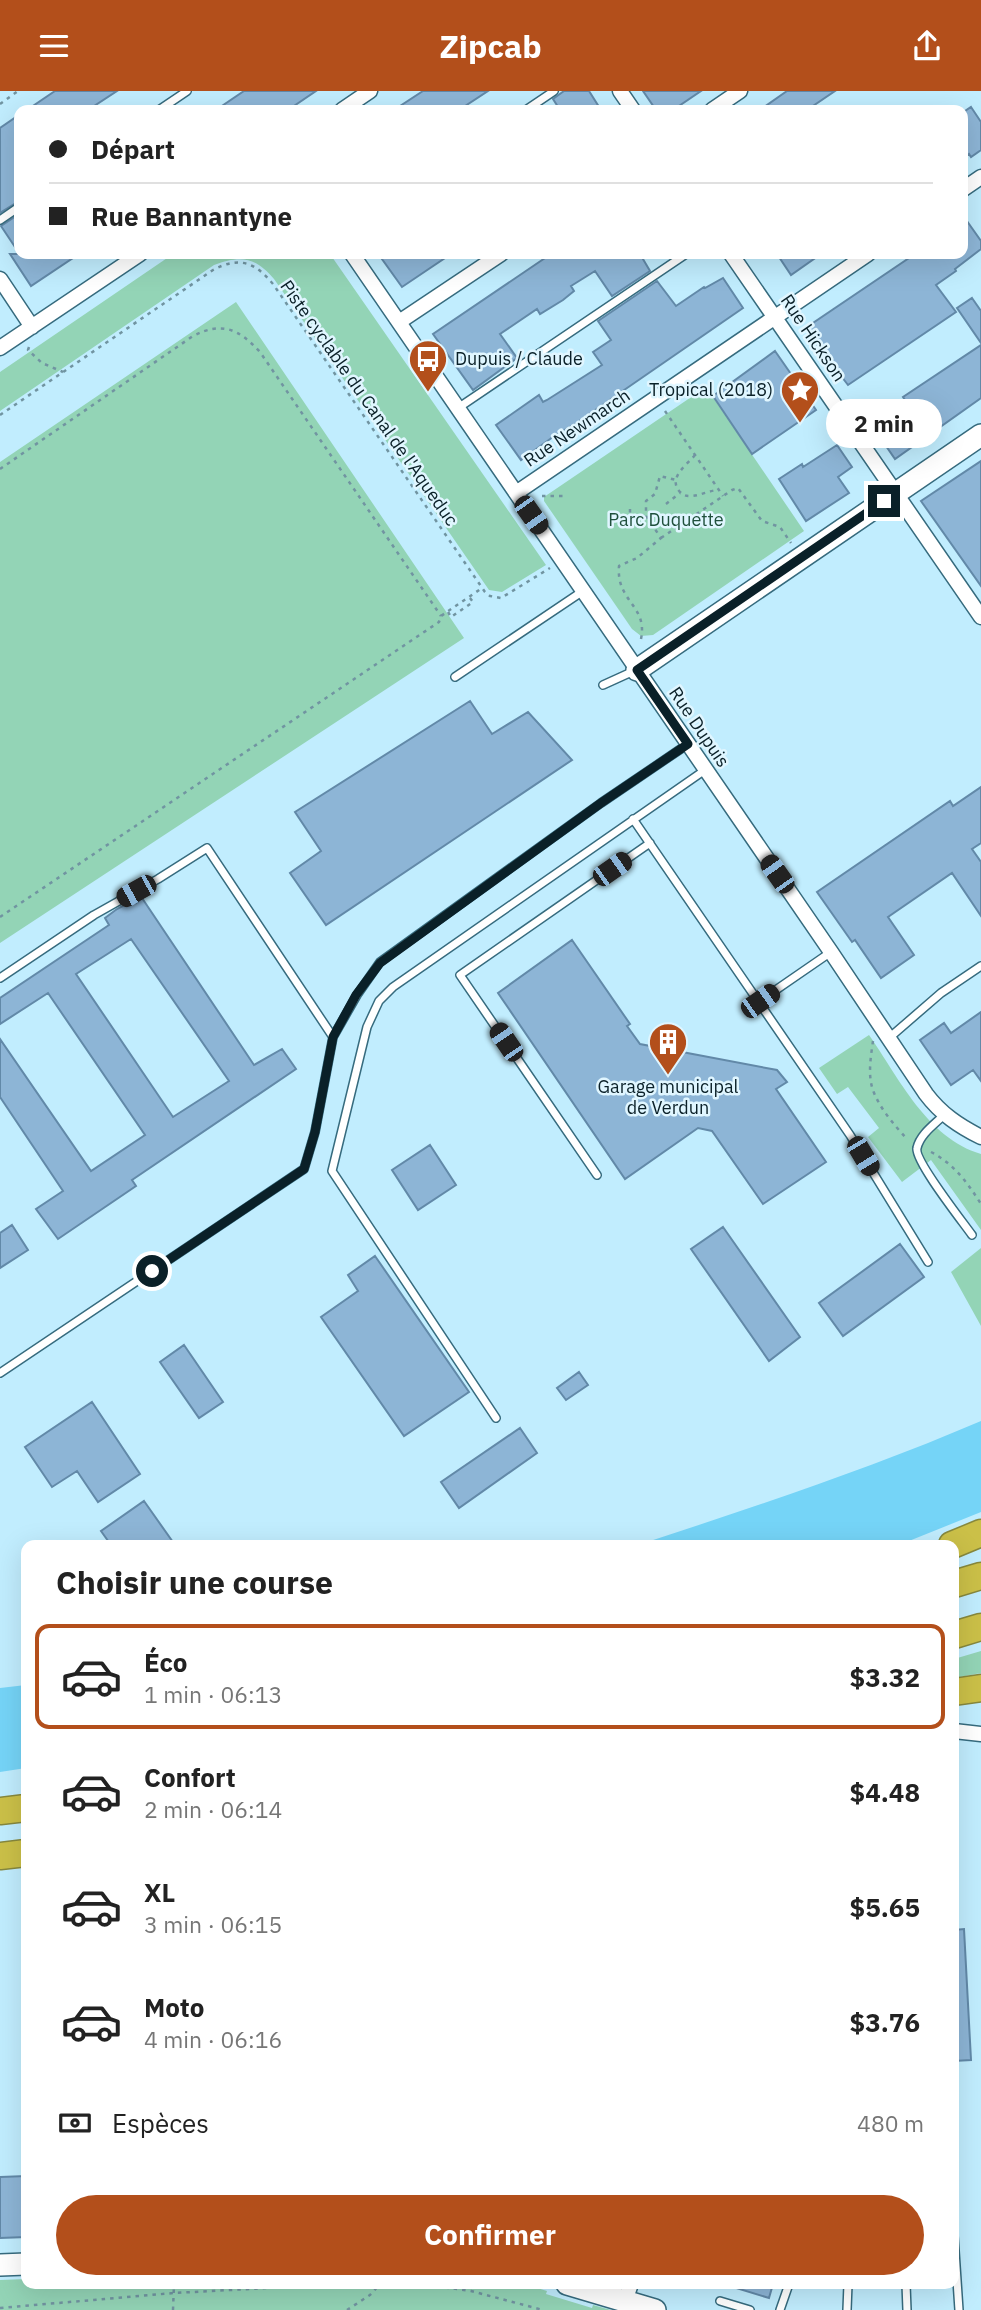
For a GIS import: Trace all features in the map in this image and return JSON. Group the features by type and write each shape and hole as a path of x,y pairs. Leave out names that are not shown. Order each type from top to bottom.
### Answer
{"highway":[{"path":"959,1542 981,1533"},
{"path":"959,1583 981,1576"},
{"path":"959,1634 981,1627"},
{"path":"959,1691 981,1688"},
{"path":"0,1811 21,1809"},
{"path":"0,1856 21,1854"}],"street":[{"path":"349,105 370,91"},
{"path":"719,105 740,91"},
{"path":"0,348 133,259"},
{"name":"Rue Dupuis","path":"355,259 926,1094 954,1122 981,1137"},
{"path":"399,322 493,259"},
{"name":"Rue Hickson","path":"735,259 981,617"},
{"name":"Rue Newmarch","path":"516,493 862,259"},
{"path":"0,279 32,327"},
{"path":"637,670 981,435"},
{"path":"959,1732 981,1734"},
{"path":"0,2265 21,2264"},
{"path":"605,2289 628,2292 655,2310"}],"lane":[{"path":"166,105 187,91"},
{"path":"533,105 554,91"},
{"path":"458,408 678,259"},
{"path":"456,677 583,591"},
{"path":"603,685 637,670"},
{"path":"0,1373 304,1169 315,1132 333,1037 356,995 380,963 601,803 688,744"},
{"path":"496,1419 332,1171 367,1027 379,1001 393,987 705,770"},
{"path":"634,819 850,1135 928,1262"},
{"path":"597,1175 460,975 650,843"},
{"path":"0,978 94,915 208,848 333,1037"},
{"path":"760,1001 831,952"},
{"path":"889,1038 941,993 981,966"},
{"path":"945,1114 924,1134 917,1145 916,1153 972,1235"},
{"path":"780,2310 787,2289"},
{"path":"847,2310 848,2289"},
{"path":"906,2289 907,2310"},
{"path":"957,2289 958,2310"},
{"path":"720,2301 750,2310"}],"path":[{"path":"0,104 18,91"},
{"name":"Piste cyclable du Canal de l'Aqueduc","path":"0,415 220,266 235,262 248,264 273,284 482,588"},
{"path":"0,469 192,336 214,328 233,330 250,341 260,352 441,617"},
{"path":"28,350 42,363 63,372"},
{"path":"665,411 701,468 723,496"},
{"path":"683,437 688,433"},
{"path":"681,493 676,480 680,471 695,455"},
{"path":"661,538 646,516 646,501 655,493 660,476 676,480"},
{"path":"641,639 642,624 639,614 621,589 619,565 637,558 661,538 723,496 738,488 762,521 780,527 790,543"},
{"path":"681,493 690,496 718,490"},
{"path":"666,504 681,493"},
{"path":"542,496 564,496"},
{"path":"630,509 630,515 646,516"},
{"path":"646,526 650,522"},
{"path":"0,917 439,622 448,612 451,617 473,602 470,598 482,588 490,596 501,598 562,560"},
{"path":"876,1019 872,1090 900,1131 957,1170 981,1204"},
{"path":"173,2310 174,2289"},
{"path":"0,2308 249,2289"},
{"path":"348,2310 375,2289"},
{"path":"456,2289 543,2310"}],"green space":[{"path":"166,259 240,259 214,265 0,411 0,372"},
{"path":"240,259 333,259 546,565 502,592 489,590 274,279 260,266"},
{"path":"236,302 464,638 0,943 0,462"},
{"name":"Parc Duquette","path":"706,387 804,531 653,635 641,636 632,629 544,501 544,497"},
{"path":"869,1035 903,1087 930,1121 962,1146 981,1154 981,1230 931,1160 902,1182 868,1137 879,1128 848,1087 837,1094 819,1068"},
{"path":"981,1248 981,1326 951,1272"},
{"path":"981,1651 981,1673 959,1677 959,1658"},
{"path":"21,2279 21,2289 540,2289 547,2291 546,2294 592,2308 593,2305 611,2310 0,2310 0,2280"}],"water":[{"path":"981,1421 981,1512 911,1540 653,1540 768,1502"},
{"path":"21,1686 21,1769 0,1772 0,1688"}],"building":[{"path":"55,91 117,91 96,105 34,105"},
{"path":"244,91 316,91 295,105 223,105"},
{"path":"423,91 488,91 467,105 402,105"},
{"path":"564,91 589,91 598,105 557,105 553,99"},
{"path":"643,91 701,91 680,105 653,105"},
{"path":"787,91 835,91 814,105 767,105"},
{"path":"971,107 981,122 981,150 971,157 968,155 968,109"},
{"path":"14,118 14,204 0,213 0,128"},
{"path":"14,217 14,246 1,226"},
{"path":"968,223 981,241 981,249 968,259"},
{"path":"10,254 14,254 14,259 72,259 31,286"},
{"path":"382,259 444,259 402,287"},
{"path":"544,259 643,259 650,271 612,296 595,271 571,286 574,291 563,300 540,314 537,309 500,334 517,358 473,390 433,334"},
{"path":"780,259 814,259 791,275"},
{"path":"908,259 968,259 936,285 956,312 848,385 807,327"},
{"path":"723,278 743,308 521,460 496,425 539,395 543,402 602,365 593,352 611,340 598,321 657,281 676,306"},
{"path":"972,298 981,311 981,343 957,308"},
{"path":"981,345 981,398 895,459 873,427 907,403 903,397"},
{"path":"775,351 816,410 752,454 713,396"},
{"path":"837,445 852,467 838,477 849,493 806,521 779,479"},
{"path":"981,461 981,586 921,501"},
{"path":"470,701 492,734 528,712 572,760 326,925 290,873 321,851 295,812"},
{"path":"981,787 981,843 972,849 981,862 981,916 952,873 888,917 914,955 881,978 817,892 950,801 953,806"},
{"path":"142,898 254,1065 282,1049 296,1069 132,1180 136,1186 58,1239 36,1209 63,1191 0,1097 0,1039 91,1171 145,1135 48,993 0,1024 0,998 109,925 105,918 117,909 134,900 136,903","holes":["131,939 229,1081 173,1117 76,974"]},
{"name":"Garage municipal de Verdun","path":"572,940 630,1024 627,1026 640,1044 777,1070 787,1082 776,1089 826,1162 763,1204 712,1131 698,1128 625,1179 498,993"},
{"path":"981,1012 981,1081 973,1070 951,1085 920,1040 944,1023 951,1033"},
{"path":"430,1145 456,1185 418,1210 392,1170"},
{"path":"12,1225 28,1250 0,1268 0,1233"},
{"path":"723,1227 800,1337 769,1361 691,1249"},
{"path":"900,1244 924,1277 843,1336 819,1303"},
{"path":"375,1256 469,1392 404,1436 321,1317 358,1291 348,1275"},
{"path":"184,1345 223,1402 199,1418 160,1362"},
{"path":"579,1372 588,1385 566,1400 557,1388"},
{"path":"92,1402 140,1474 98,1502 77,1471 52,1487 25,1447"},
{"path":"520,1428 537,1453 459,1508 441,1482"},
{"path":"144,1501 171,1540 107,1540 101,1531"},
{"path":"964,1929 971,2060 959,2061 959,1930"},
{"path":"21,2176 21,2237 0,2238 0,2177"},
{"path":"740,2289 772,2289 769,2298"}],"place":[{"name":"Dupuis / Claude","path":"428,393"},
{"name":"Tropical (2018)","path":"800,424"},
{"name":"Garage municipal de Verdun","path":"668,1076"}],"route":[{"path":"152,1271 304,1169 315,1132 333,1037 356,995 380,963 601,803 688,744 637,670 884,501"}]}
